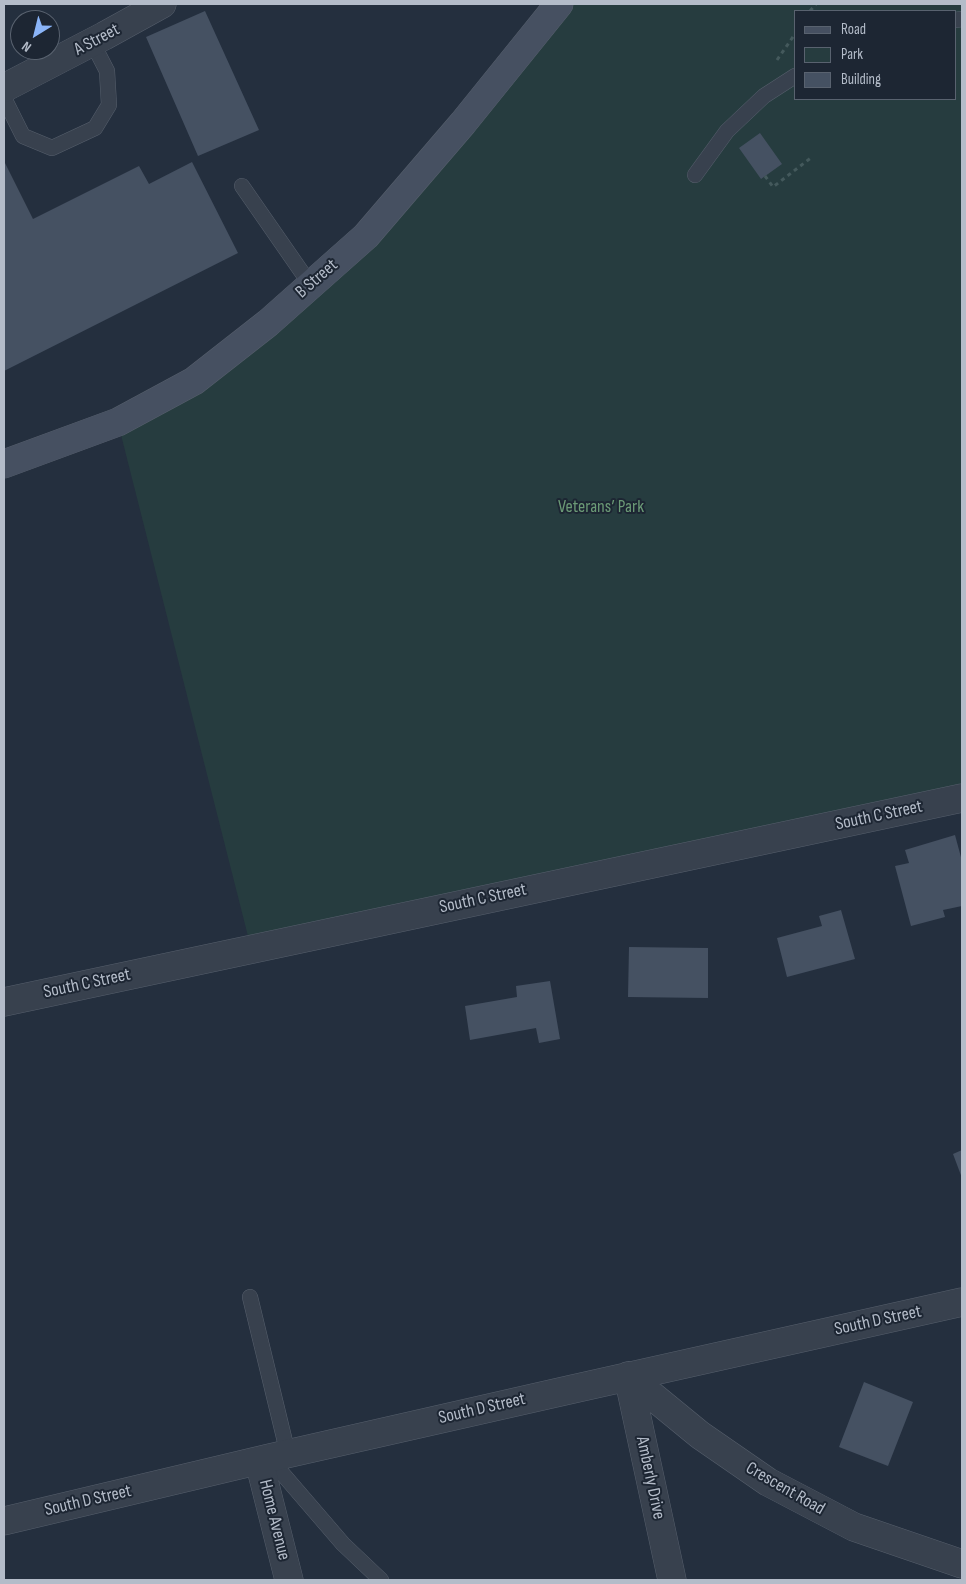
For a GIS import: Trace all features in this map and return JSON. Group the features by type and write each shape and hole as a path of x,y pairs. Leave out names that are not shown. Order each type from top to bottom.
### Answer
{"main road":[{"name":"B Street","path":"4,464 118,422 194,381 268,323 366,236 463,123 559,4"}],"street":[{"name":"A Street","path":"4,88 162,4"},
{"name":"South C Street","path":"4,1002 962,798"},
{"name":"South D Street","path":"4,1521 628,1376 962,1302"},
{"name":"Crescent Road","path":"628,1376 700,1435 768,1482 854,1527 962,1564"},
{"name":"Amberly Drive","path":"628,1376 672,1580"},
{"name":"Home Avenue","path":"272,1458 289,1580"}],"lane":[{"path":"4,98 23,136 52,148 96,128 109,105 107,71 92,42"},
{"path":"694,175 727,131 764,96 794,77"},
{"path":"242,186 310,284"},
{"path":"250,1297 272,1458 343,1544 381,1580"}],"path":[{"path":"765,176 774,187 812,157"}],"green space":[{"name":"Veterans’ Park","path":"559,4 962,4 962,798 251,948 118,423 365,236"}],"building":[{"path":"205,11 259,130 198,156 146,37"},
{"path":"760,133 782,164 761,179 739,148"},
{"path":"4,161 33,219 139,166 149,184 192,162 238,253 4,371"},
{"path":"955,835 962,861 962,906 943,910 945,917 911,926 895,866 909,863 905,850"},
{"path":"841,910 855,959 787,977 777,938 822,926 819,916"},
{"path":"629,947 708,948 708,998 628,997"},
{"path":"550,981 560,1039 539,1043 536,1028 470,1040 465,1006 517,997 516,986"},
{"path":"962,1150 962,1178 953,1154"},
{"path":"864,1382 913,1402 888,1466 839,1447"}]}
